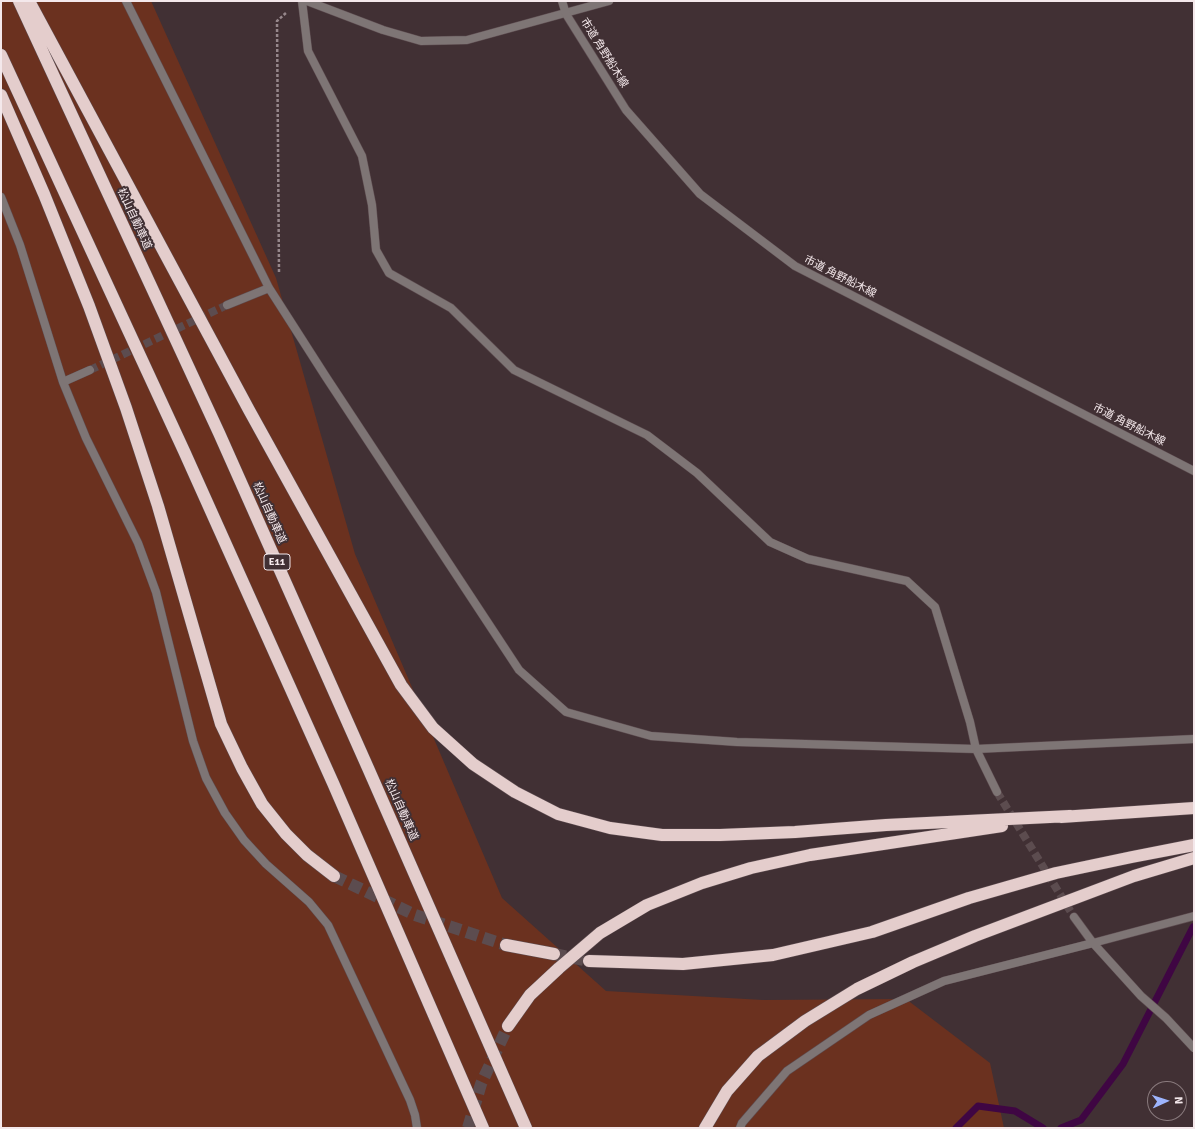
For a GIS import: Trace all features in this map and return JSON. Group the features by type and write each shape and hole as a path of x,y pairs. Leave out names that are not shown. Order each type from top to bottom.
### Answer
{"highway":[{"name":"松山自動車道","path":"19,1 223,440 526,1128"},
{"path":"29,1 249,410 401,685 433,728 473,764 515,792 558,814 610,828 662,835 720,835 795,832 1194,808"},
{"path":"1,55 184,450 333,783 483,1128"},
{"path":"1,95 47,200 89,306 126,408 158,506 221,724 242,768 262,804 286,834 307,855 334,876"},
{"path":"508,1026 530,995 600,933 647,905 702,883 751,868 810,855 1070,816"},
{"path":"589,961 683,964 772,955 872,932 969,898 1056,873 1194,845"},
{"path":"705,1128 727,1091 758,1056 805,1021 857,989 913,962 975,936 1134,876 1194,858"},
{"path":"506,945 554,954"}],"street":[{"path":"126,1 270,288 330,384 519,670 566,712 651,736 737,742 976,749 1194,739"},
{"path":"302,1 308,51 362,156 372,205 376,250 390,273 451,308 514,370 647,435 697,473 770,542 808,559 907,581 935,607 970,722 976,749 997,792"},
{"path":"307,1 383,30 421,41 467,40 609,1"},
{"name":"市道 角野船木線","path":"562,1 566,14 626,110 700,194 795,266 1194,471"},
{"path":"1,197 20,245 63,382 86,438 138,543 156,592 193,741 206,778 225,813 244,840 266,864 310,902 328,925 410,1100 415,1115 417,1128"},
{"path":"227,305 270,288"},
{"path":"63,382 90,370"},
{"path":"740,1128 742,1123 787,1071 869,1015 944,981 1194,916"},
{"path":"1074,917 1093,943 1144,998 1166,1018 1194,1048"}],"path":[{"path":"270,288 279,274 277,21 288,11"}],"shaded area":[{"path":"1,1 151,1 276,278 355,554 502,898 606,991 763,1000 906,999 990,1063 1004,1128 1,1128"}],"waterway":[{"path":"1061,1128 1081,1120 1123,1064 1193,927"},
{"path":"956,1128 978,1106 1015,1111 1043,1128"}],"tunnel":[{"path":"90,370 227,305"},
{"path":"997,792 1074,917"},
{"path":"334,876 415,915 506,945"},
{"path":"554,954 589,961"},
{"path":"468,1128 481,1084 508,1026"}]}
